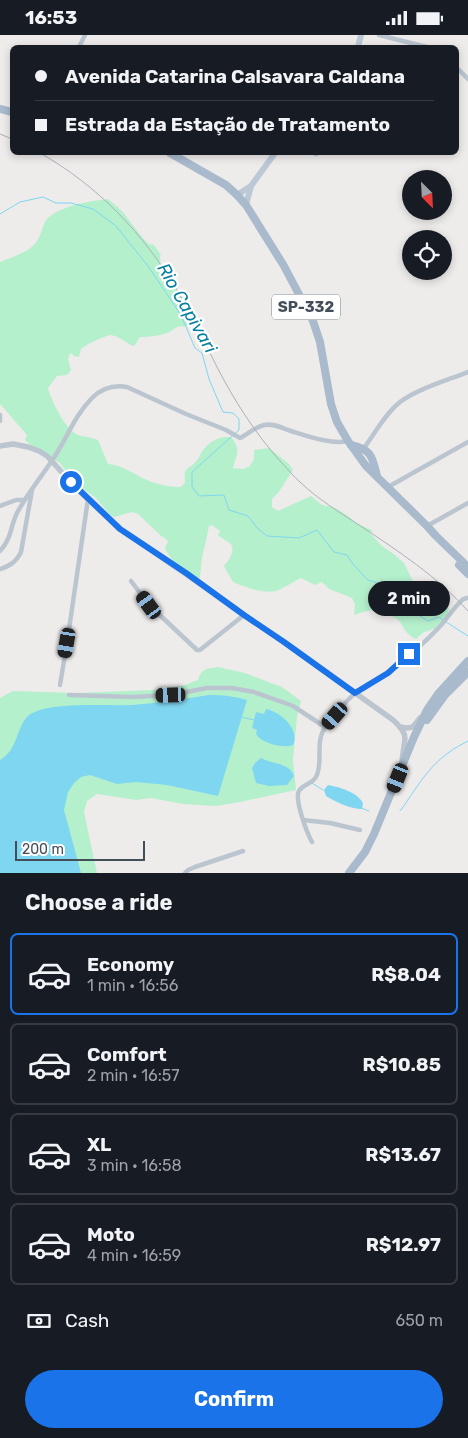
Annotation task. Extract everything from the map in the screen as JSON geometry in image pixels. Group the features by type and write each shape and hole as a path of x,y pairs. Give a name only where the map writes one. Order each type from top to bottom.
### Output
{"main road":[{"name":"SP-332","path":"174,155 226,185 246,205 284,266 313,321 320,342 334,413 350,443 358,456 370,464 378,477 468,567"},
{"path":"238,195 250,186 273,155"},
{"path":"246,205 250,186"},
{"path":"350,443 364,448 358,456"},
{"name":"SP-332","path":"364,448 370,453 370,464"},
{"name":"SP-332","path":"436,536 443,549 468,574"},
{"path":"349,873 370,842 427,710 438,694 468,661"},
{"path":"355,873 378,837 426,722 445,695 468,673"},
{"path":"343,873 362,848 370,842"}],"street":[{"path":"379,35 419,45"},
{"path":"459,70 468,79"},
{"path":"364,448 388,415 401,402 419,392 468,372"},
{"path":"0,551 6,544 16,516 32,487 52,462 80,413 93,397 105,389 117,386 127,387 242,438 254,429 265,425 274,425 331,441 350,443"},
{"path":"0,415 0,421"},
{"path":"388,487 468,442"},
{"path":"0,446 13,444 39,451 120,529 284,642 400,727 404,732 406,741 402,767"},
{"path":"0,569 14,563 21,552 32,487"},
{"path":"60,685 88,499"},
{"path":"0,506 24,500"},
{"path":"427,525 468,503"},
{"path":"131,581 149,605 200,650 244,615"},
{"path":"312,842 307,834 297,793 317,776 320,753 318,745 325,727 355,693 388,673 442,624 462,600 468,599"},
{"path":"400,727 414,727 437,690 468,661"},
{"path":"69,695 134,697 171,695 207,688 232,688 254,692 285,703 325,727"},
{"path":"304,820 330,823 360,830"},
{"path":"185,873 188,870 243,851"}],"green space":[{"path":"108,199 122,211 142,237 149,244 154,245 161,255 160,274 172,281 185,301 192,315 192,320 190,325 177,327 164,334 140,337 133,346 111,335 100,338 83,347 79,357 71,353 68,359 71,370 67,375 57,376 48,388 56,407 68,427 78,435 98,440 108,464 125,469 146,480 170,486 180,487 185,483 187,469 198,459 207,446 218,439 231,437 236,445 237,452 233,469 249,467 254,459 254,450 269,448 289,464 293,470 272,499 272,507 278,511 311,496 322,505 333,507 356,523 374,531 369,532 382,546 404,563 422,602 427,603 425,594 429,590 439,602 449,608 443,622 434,629 424,632 416,639 408,634 398,620 388,615 374,610 354,615 355,604 352,598 329,589 322,582 315,585 301,578 279,590 266,592 233,582 224,566 232,554 231,544 218,535 220,531 212,525 209,526 199,579 189,578 166,551 167,540 138,514 132,512 114,517 110,515 96,498 75,483 60,463 36,450 25,440 27,435 0,404 0,262 20,254 34,245 39,238 43,225 55,213 77,204"},
{"path":"218,667 245,673 282,687 301,701 297,717 293,760 296,790 216,806 183,804 151,798 136,800 97,794 87,801 84,812 97,873 0,873 0,698 13,691 76,693 154,690 182,686 198,680 201,673 205,670"}],"water":[{"path":"209,695 247,700 218,796 167,785 136,782 117,784 90,775 81,777 68,792 64,810 81,873 0,873 0,760 11,750 22,725 29,715 38,711 63,706 132,705"},
{"path":"266,709 278,714 288,722 294,733 293,745 273,744 262,740 256,734 257,730 252,728 256,712 264,714"},
{"path":"261,758 285,766 292,771 294,776 287,785 269,786 256,783 252,768"},
{"path":"328,785 357,796 363,803 362,809 339,803 326,796 324,790"}],"waterway":[{"name":"Rio Capivari","path":"0,214 20,202 43,197 56,203 71,203 93,209 116,226 148,266 181,315 195,348 202,353 209,379 223,412 233,413 239,419 239,430 192,472 192,487 199,496 224,495 229,510 248,516 258,529 267,536 299,538 317,530 334,552 347,555 368,580 397,589 415,613 428,621 439,617 443,620"},
{"name":"Rio Capivari","path":"446,622 468,636"},
{"path":"241,717 254,720"},
{"path":"400,810 434,765 450,751 468,741"},
{"path":"312,783 323,790"},
{"path":"361,808 369,811"}],"railway":[{"path":"0,134 10,138"},
{"path":"43,155 81,180 100,196 150,249 182,299 238,404 262,439 293,475 322,500 416,565 443,586 468,611"}],"route":[{"path":"71,482 120,529 267,629 355,693 388,673 409,654"}]}
